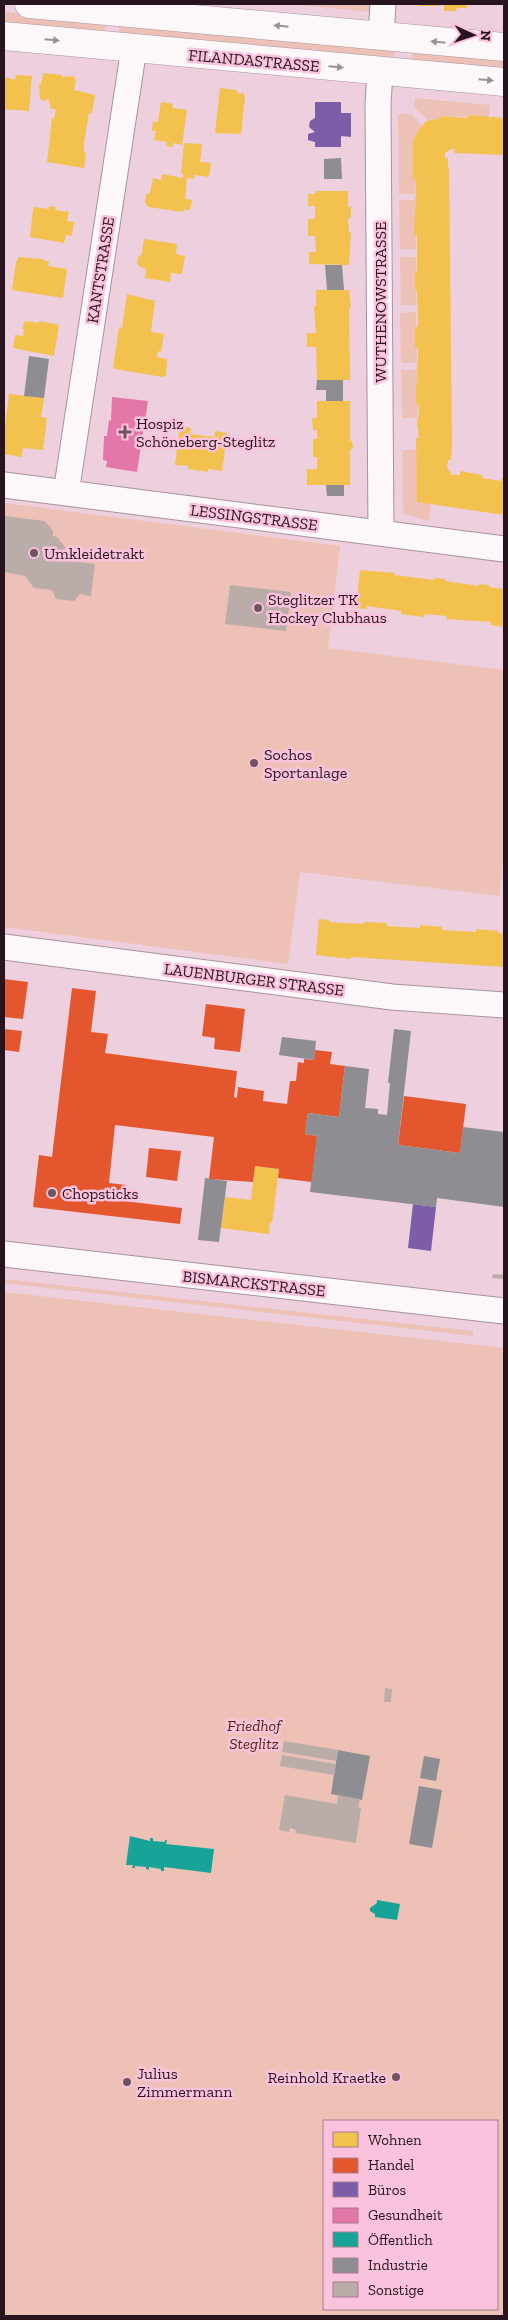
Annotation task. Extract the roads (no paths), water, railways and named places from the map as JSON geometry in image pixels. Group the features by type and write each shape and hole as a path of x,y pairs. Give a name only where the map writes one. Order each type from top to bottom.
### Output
{"main road":[{"path":"29,4 137,8 381,36 504,47"},
{"name":"FILANDASTRASSE","path":"4,36 504,82"}],"street":[{"path":"381,36 383,4"},
{"name":"KANTSTRASSE","path":"66,493 134,48"},
{"name":"WUTHENOWSTRASSE","path":"380,71 378,105 381,534"},
{"name":"LESSINGSTRASSE","path":"4,485 504,549"},
{"name":"LAUENBURGER STRASSE","path":"4,947 392,997 504,1005"},
{"name":"BISMARCKSTRASSE","path":"4,1254 504,1311"}],"place":[{"name":"Hospiz Schöneberg-Steglitz","path":"125,432"},
{"name":"Umkleidetrakt","path":"34,553"},
{"name":"Steglitzer TK Hockey Clubhaus","path":"258,608"},
{"name":"Sochos Sportanlage","path":"254,763"},
{"name":"Chopsticks","path":"52,1193"},
{"name":"Reinhold Kraetke","path":"396,2077"},
{"name":"Julius Zimmermann","path":"127,2082"}],"park label":[{"name":"Friedhof Steglitz","path":"254,1734"}]}
